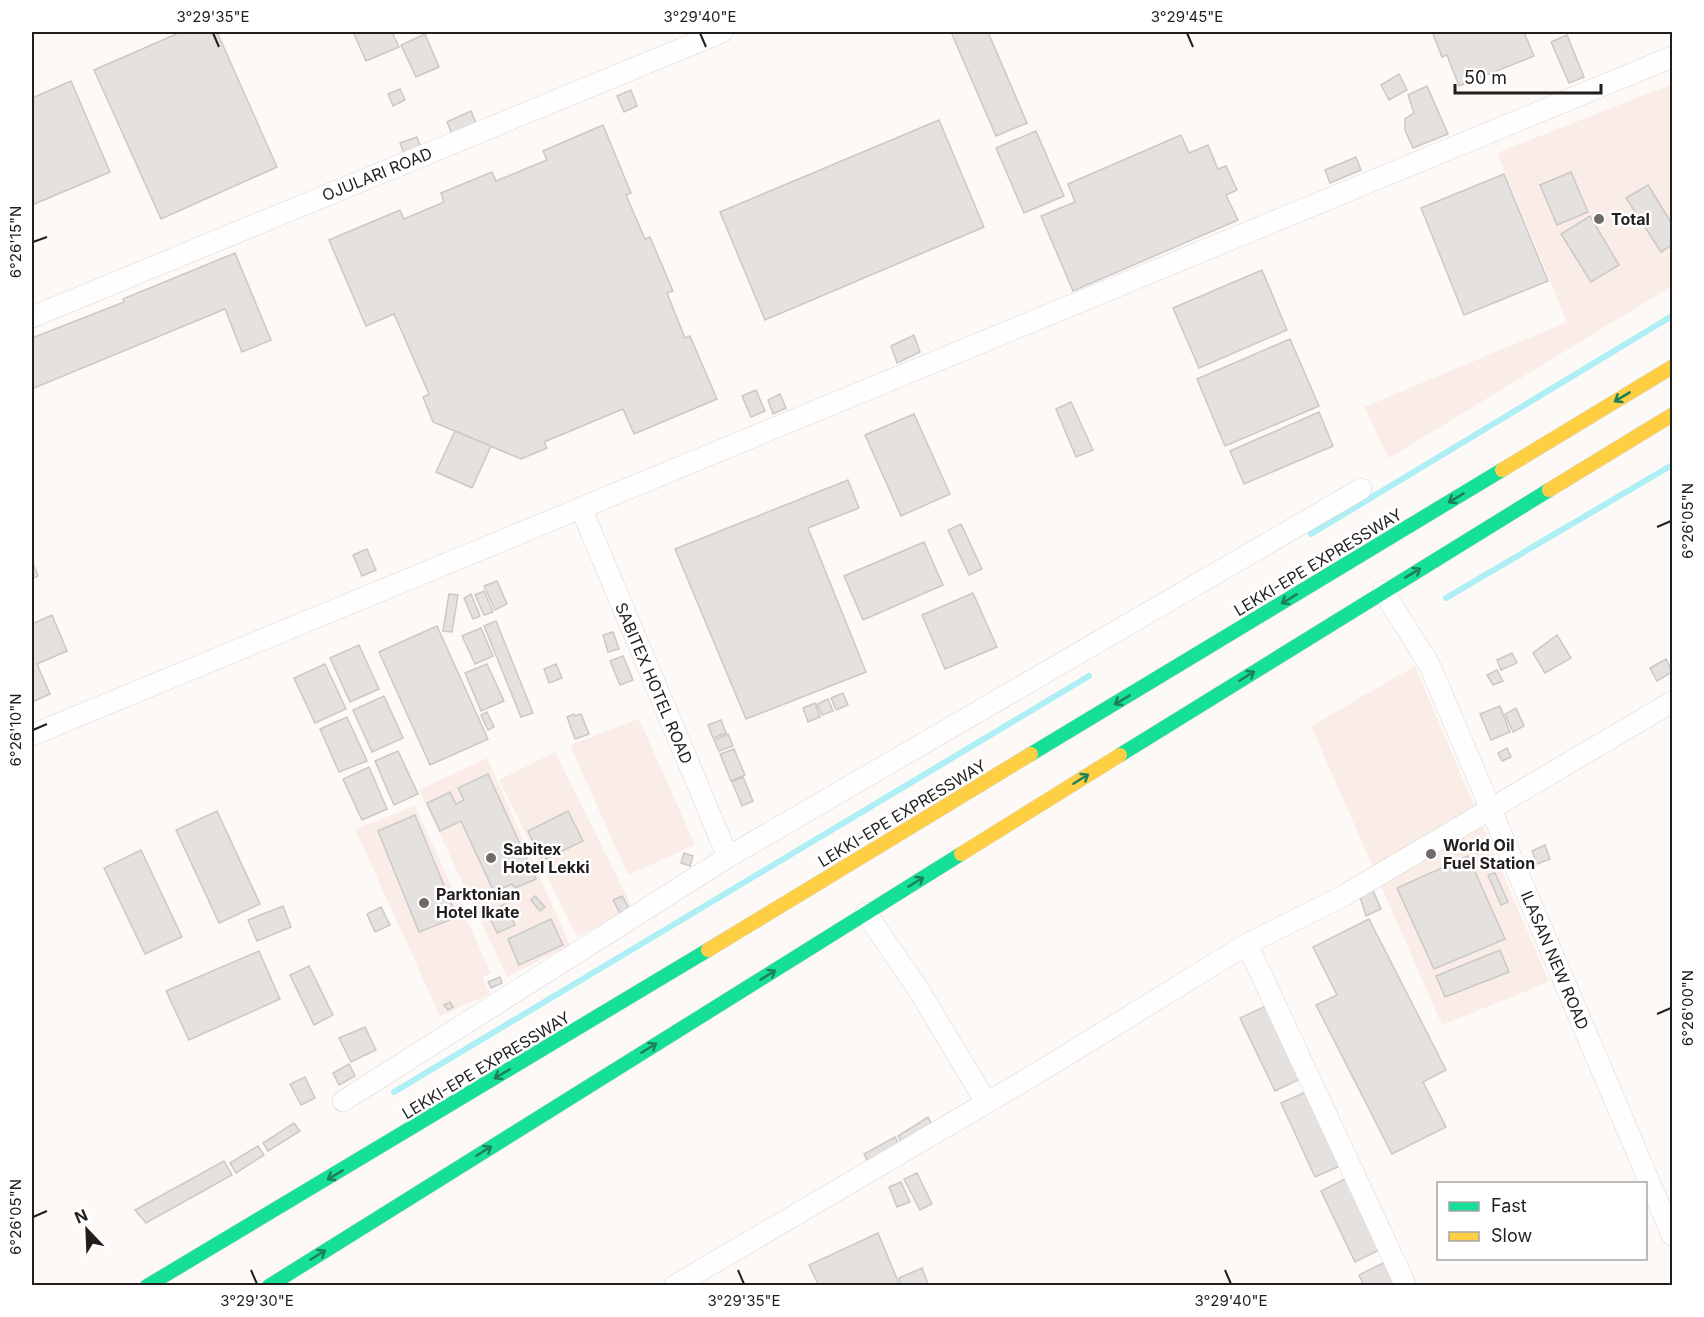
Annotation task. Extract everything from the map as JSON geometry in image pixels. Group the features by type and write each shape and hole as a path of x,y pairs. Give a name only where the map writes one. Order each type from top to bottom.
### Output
{"highway":[{"name":"LEKKI-EPE EXPRESSWAY","path":"147,1286 206,1253 1672,367"},
{"path":"269,1286 1383,591 1672,415"},
{"path":"526,1074 552,1044"}],"street":[{"name":"OJULARI ROAD","path":"32,317 722,32"},
{"path":"32,735 1672,57"},
{"path":"343,1101 728,857 1361,489"},
{"name":"SABITEX HOTEL ROAD","path":"581,508 728,857"},
{"name":"ILASAN NEW ROAD","path":"1383,591 1429,664 1672,1235"},
{"path":"674,1286 986,1102 1246,944 1343,896 1672,702"},
{"path":"866,913 918,989 986,1102"},
{"path":"1246,944 1406,1286"}],"shaded area":[{"name":"Total","path":"1672,84 1672,286 1389,458 1364,407 1567,322 1497,153"},
{"name":"World Oil Fuel Station","path":"1415,666 1549,982 1442,1025 1311,726"},
{"path":"639,719 695,845 628,875 570,745"},
{"path":"555,752 633,909 577,937 499,780"},
{"name":"Sabitex Hotel Lekki","path":"487,758 570,945 507,977 419,790"},
{"name":"Parktonian Hotel Ikate","path":"415,806 491,973 483,977 490,994 440,1016 355,829"}],"building":[{"path":"181,32 217,32 277,167 161,219 94,70"},
{"path":"353,32 392,32 399,47 366,61"},
{"path":"951,32 988,32 1027,123 996,136"},
{"path":"1439,32 1524,32 1534,56 1459,86 1447,55 1442,57 1433,34"},
{"path":"425,34 439,67 416,77 401,45"},
{"path":"1567,35 1584,77 1569,83 1551,42"},
{"path":"1399,74 1407,90 1389,100 1381,85"},
{"path":"71,81 110,172 32,205 32,98"},
{"path":"1427,86 1448,134 1413,148 1405,130 1405,119 1414,113 1408,95"},
{"path":"400,89 405,100 393,106 388,94"},
{"path":"631,90 637,106 624,112 617,96"},
{"path":"471,111 476,123 452,134 447,122"},
{"path":"939,120 984,227 765,320 720,212"},
{"path":"603,125 631,193 626,195 645,239 650,237 673,291 667,293 685,338 690,336 717,399 634,434 623,409 544,442 547,448 521,459 433,422 423,397 429,394 394,314 366,326 329,240 400,210 404,219 444,202 441,193 492,172 496,181 547,160 543,151"},
{"path":"1036,131 1064,196 1024,213 996,148"},
{"path":"1181,135 1189,153 1208,145 1218,169 1226,166 1237,190 1226,195 1238,220 1073,291 1041,216 1075,202 1068,184"},
{"path":"417,137 422,150 405,157 400,143"},
{"path":"1356,157 1361,170 1330,183 1325,170"},
{"path":"1571,172 1588,212 1557,225 1540,185"},
{"path":"1504,174 1548,281 1464,315 1421,208"},
{"path":"1648,185 1672,224 1672,245 1661,252 1626,198"},
{"path":"1590,216 1619,265 1591,282 1561,234"},
{"path":"235,253 271,340 242,352 225,309 32,389 32,338 124,302 123,299"},
{"path":"1262,270 1287,330 1199,368 1173,308"},
{"path":"914,335 920,352 897,363 891,346"},
{"path":"1290,339 1319,406 1225,446 1197,379"},
{"path":"756,390 765,411 751,417 742,396"},
{"path":"780,394 786,408 773,414 768,400"},
{"path":"1071,402 1093,450 1076,457 1056,409"},
{"path":"1319,412 1333,446 1244,484 1230,451"},
{"path":"914,414 950,494 901,516 865,435"},
{"path":"455,431 491,446 472,488 436,472"},
{"path":"848,480 859,508 808,528 866,672 746,719 675,549"},
{"path":"961,524 982,569 969,575 948,530"},
{"path":"924,542 943,585 863,620 844,576"},
{"path":"367,549 376,570 362,576 353,555"},
{"path":"32,561 38,576 32,579"},
{"path":"497,581 507,604 495,610 484,586"},
{"path":"484,591 493,612 484,615 475,595"},
{"path":"973,593 997,647 945,669 922,615"},
{"path":"449,594 458,595 452,632 443,631"},
{"path":"471,594 480,616 473,619 464,598"},
{"path":"52,615 67,651 37,664 50,694 32,702 32,624"},
{"path":"496,621 533,713 521,717 484,626"},
{"path":"437,626 488,739 430,765 379,652"},
{"path":"481,628 493,656 475,664 462,636"},
{"path":"613,632 619,649 608,652 603,635"},
{"path":"1557,635 1571,658 1545,673 1533,653"},
{"path":"359,645 379,689 350,702 330,658"},
{"path":"1512,653 1517,663 1501,670 1497,660"},
{"path":"623,656 633,680 620,685 610,661"},
{"path":"1666,659 1672,672 1657,681 1650,668"},
{"path":"325,664 346,709 315,723 294,678"},
{"path":"487,664 504,701 481,711 465,673"},
{"path":"556,664 562,678 549,683 544,669"},
{"path":"1497,670 1503,681 1493,685 1487,675"},
{"path":"843,693 848,705 836,710 831,698"},
{"path":"384,696 403,738 372,752 353,710"},
{"path":"828,699 833,711 822,715 817,704"},
{"path":"815,703 820,717 808,722 803,708"},
{"path":"1500,706 1510,732 1491,740 1480,714"},
{"path":"1516,708 1524,726 1513,732 1505,714"},
{"path":"487,712 494,727 488,730 481,715"},
{"path":"574,714 575,716 581,714 589,734 575,739 567,717"},
{"path":"347,717 367,761 339,772 320,729"},
{"path":"721,720 726,733 713,738 708,725"},
{"path":"728,734 733,746 719,751 714,740"},
{"path":"1507,748 1511,757 1502,761 1498,753"},
{"path":"734,749 745,775 731,781 720,754"},
{"path":"398,751 418,794 394,805 375,761"},
{"path":"369,767 387,809 362,820 343,779"},
{"path":"488,774 536,879 515,888 512,884 494,892 461,821 440,831 427,803 450,792 456,804 464,800 458,788"},
{"path":"743,777 753,801 742,806 732,782"},
{"path":"217,811 260,904 219,923 176,830"},
{"path":"568,811 583,841 542,861 528,831"},
{"path":"415,815 457,917 419,932 378,831"},
{"path":"1545,845 1550,859 1537,864 1532,851"},
{"path":"141,850 182,937 145,954 104,868"},
{"path":"684,853 693,856 690,866 681,863"},
{"path":"1468,856 1505,939 1434,969 1397,888"},
{"path":"1495,873 1508,902 1501,905 1488,875"},
{"path":"1372,888 1381,909 1366,916 1359,894"},
{"path":"535,896 545,907 540,911 531,900"},
{"path":"622,896 629,908 620,913 613,900"},
{"path":"505,904 515,925 497,933 487,912"},
{"path":"283,906 291,927 257,941 248,920"},
{"path":"381,907 390,925 375,932 367,914"},
{"path":"551,919 563,945 519,965 508,939"},
{"path":"1369,919 1446,1070 1423,1082 1446,1127 1392,1154 1316,1005 1337,995 1313,947"},
{"path":"1500,950 1509,972 1445,997 1436,976"},
{"path":"259,951 280,999 189,1040 166,991"},
{"path":"309,966 333,1015 314,1025 290,975"},
{"path":"500,977 502,983 491,988 488,982"},
{"path":"450,1002 453,1007 448,1010 444,1005"},
{"path":"1268,1005 1302,1078 1275,1091 1240,1018"},
{"path":"365,1027 376,1050 351,1062 339,1038"},
{"path":"349,1064 355,1076 339,1085 333,1073"},
{"path":"305,1077 315,1098 301,1105 290,1084"},
{"path":"1308,1091 1342,1165 1315,1177 1281,1103"},
{"path":"928,1117 932,1125 902,1143 898,1136"},
{"path":"294,1123 300,1131 268,1151 263,1143"},
{"path":"895,1137 900,1147 869,1164 864,1154"},
{"path":"258,1146 264,1155 236,1173 230,1163"},
{"path":"224,1161 232,1175 146,1223 135,1210"},
{"path":"917,1173 932,1204 920,1210 904,1179"},
{"path":"1349,1177 1383,1248 1355,1262 1321,1191"},
{"path":"901,1182 910,1202 897,1207 889,1187"},
{"path":"878,1233 900,1286 819,1286 809,1265"},
{"path":"1389,1260 1401,1286 1364,1286 1359,1275"},
{"path":"922,1268 929,1286 902,1286 899,1278"}],"waterway":[{"path":"1311,534 1672,316"},
{"path":"1446,598 1672,465"},
{"path":"394,1092 1089,676"}],"traffic: fast":[{"path":"1031,754 1502,470"},
{"path":"1120,755 1549,490"},
{"path":"269,1286 961,854"},
{"path":"147,1286 708,950"}],"traffic: slow":[{"path":"1502,470 1672,367"},
{"path":"1549,490 1672,415"},
{"path":"708,950 1031,754"},
{"path":"961,854 1120,755"}],"place":[{"name":"Total","path":"1599,219"},
{"name":"World Oil Fuel Station","path":"1431,854"},
{"name":"Sabitex Hotel Lekki","path":"491,858"},
{"name":"Parktonian Hotel Ikate","path":"424,903"}]}
